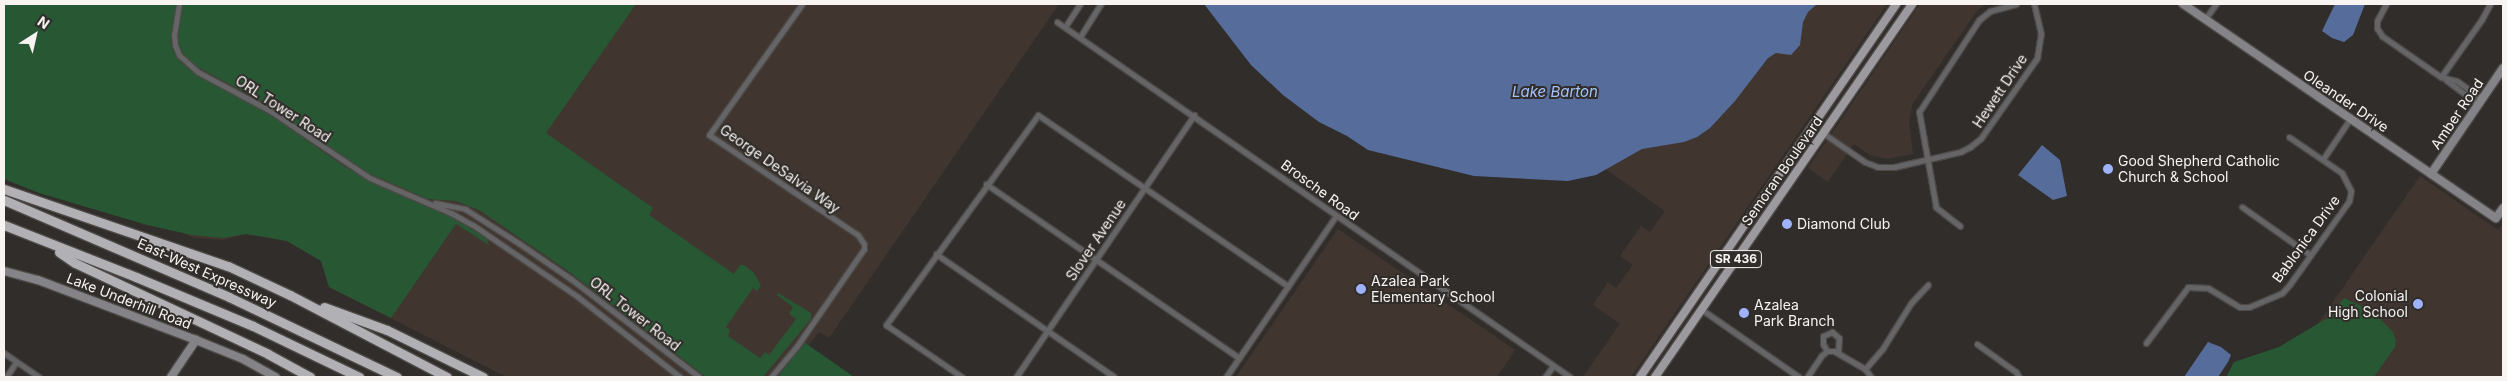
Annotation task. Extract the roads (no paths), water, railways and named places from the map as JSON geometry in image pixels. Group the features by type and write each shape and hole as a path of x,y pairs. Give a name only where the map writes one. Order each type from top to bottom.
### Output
{"highway":[{"path":"4,189 228,266 290,295 448,377"},
{"name":"East-West Expressway","path":"4,200 229,296 397,377"},
{"path":"4,225 252,326 359,377"},
{"path":"49,244 75,263 268,354 310,377"},
{"path":"290,295 387,330 483,377"},
{"path":"319,358 345,377"}],"main road":[{"name":"Semoran Boulevard","path":"1640,377 1896,4"},
{"name":"Semoran Boulevard","path":"1655,377 1912,4"},
{"path":"1823,111 1819,122 1823,133"},
{"path":"1812,126 1816,131 1816,137 1812,148"},
{"path":"1701,309 1700,296 1707,279"},
{"path":"1684,335 1690,320 1689,306"}],"street":[{"name":"ORL Tower Road","path":"179,4 174,34 175,45 179,55 198,72 269,110 355,169 458,217 499,242 602,316 680,377"},
{"name":"George DeSalvia Way","path":"771,377 797,346 864,249 862,239 858,235 709,135 802,4"},
{"path":"1065,27 1080,4"},
{"path":"1080,37 1101,4"},
{"path":"1960,226 1936,207 1926,160 1919,112 1924,101 1979,20 1990,11 2016,4"},
{"name":"Hewett Drive","path":"1823,133 1865,162 1878,167 1894,167 1960,152 1970,147 1981,138 2036,58 2041,34 2034,4"},
{"name":"Oleander Drive","path":"2183,4 2496,218 2503,208"},
{"path":"2205,19 2216,4"},
{"path":"2386,4 2377,21 2377,28 2382,36 2441,77 2480,101"},
{"path":"2441,77 2482,19 2490,4"},
{"name":"Brosche Road","path":"1058,22 1570,377"},
{"name":"Amber Road","path":"2431,174 2503,68"},
{"path":"962,377 886,324 1038,115 1288,286"},
{"name":"Slover Avenue","path":"1016,377 1194,115"},
{"path":"2289,137 2323,159 2350,119"},
{"name":"Bablonica Drive","path":"2146,343 2188,286 2208,288 2240,307 2250,307 2282,293 2348,201 2351,191 2342,173 2323,159"},
{"path":"986,184 1239,358"},
{"name":"ORL Tower Road","path":"425,201 465,209 504,234 609,307 699,377"},
{"path":"2242,207 2310,255"},
{"path":"1226,377 1336,216"},
{"path":"499,242 504,234"},
{"path":"936,254 1114,377"},
{"name":"Lake Underhill Road","path":"4,271 38,280 196,340 243,359 275,377"},
{"path":"1864,370 1883,348 1911,303 1928,284"},
{"path":"602,316 609,307"},
{"path":"1701,309 1798,377"},
{"path":"1827,351 1823,344 1823,336 1832,332 1839,338 1838,352"},
{"path":"171,377 196,340"},
{"path":"1977,344 2016,372 2019,377"},
{"path":"1827,351 1838,352 1871,377"},
{"path":"1807,377 1827,351"},
{"path":"4,353 39,377"},
{"name":"Lake Underhill Road","path":"243,359 269,377"},
{"path":"6,377 16,362"},
{"path":"1545,377 1552,366"}],"water":[{"name":"Lake Barton","path":"1204,4 1826,4 1816,5 1808,12 1803,22 1800,45 1791,55 1776,53 1768,58 1735,101 1710,128 1697,137 1684,142 1642,149 1596,175 1568,181 1474,176 1368,150 1347,136 1319,122 1283,95 1251,65"},
{"path":"2335,4 2365,4 2353,35 2344,42 2332,38 2322,31"},
{"path":"2042,145 2060,160 2067,196 2053,200 2018,175"},
{"path":"2208,342 2221,347 2231,355 2218,377 2184,377"}],"place":[{"name":"Good Shepherd Catholic Church & School","path":"2108,169"},
{"name":"Diamond Club","path":"1787,224"},
{"name":"Azalea Park Elementary School","path":"1361,289"},
{"name":"Colonial High School","path":"2418,304"},
{"name":"Azalea Park Branch","path":"1744,313"}]}
